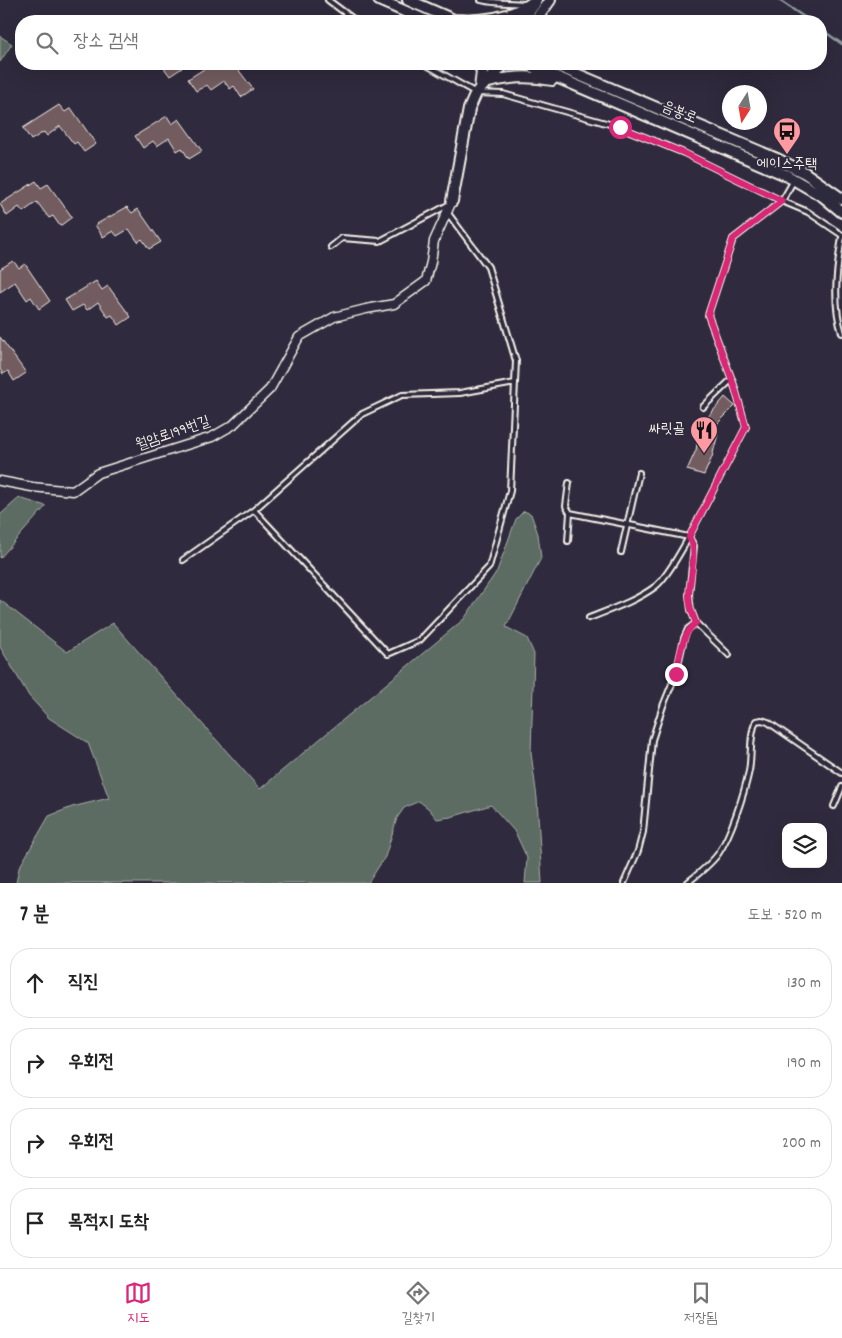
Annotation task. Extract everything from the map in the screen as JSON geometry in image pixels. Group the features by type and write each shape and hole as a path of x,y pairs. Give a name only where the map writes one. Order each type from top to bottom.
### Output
{"main road":[{"path":"379,0 413,15"},
{"path":"408,0 442,15"},
{"path":"539,15 550,0"},
{"path":"543,15 550,0"},
{"path":"503,15 534,2"},
{"path":"526,15 534,2"},
{"path":"481,70 482,86"},
{"path":"451,202 469,109 492,70"},
{"path":"482,86 498,70"},
{"name":"음봉로","path":"541,70 794,180 824,197 842,212"},
{"name":"음봉로","path":"567,70 777,159 805,173 842,200"},
{"path":"482,86 516,76 534,76 572,83"}],"street":[{"name":"월암로199번길","path":"0,481 32,487 73,491 98,473 212,437 233,425 270,389 299,337 334,317 394,304 426,281 434,241 451,202"}],"lane":[{"path":"328,0 348,15"},
{"path":"481,0 534,2"},
{"path":"441,70 503,94 620,127 684,153 808,212 842,236 838,259 836,306 842,333"},
{"path":"589,618 623,606 657,585 677,558 689,537 746,427 732,379 708,315 733,239 782,201 794,180"},
{"path":"330,247 342,238 380,241 451,202"},
{"path":"254,510 388,654 420,640 489,568 510,491 516,361 488,267 447,212"},
{"path":"704,407 732,379"},
{"path":"183,560 254,510 362,414 402,396 460,393 515,383"},
{"path":"621,552 639,473"},
{"path":"568,541 570,513 566,506 569,483"},
{"path":"570,513 689,537 694,546 689,595 690,610 696,623 729,655"},
{"path":"624,883 638,851 643,832 652,740 676,674 684,638 688,629 696,623"},
{"path":"687,883 717,855 725,842 749,771 752,734 756,721 768,722 842,773"},
{"path":"834,806 842,787"}],"green space":[{"path":"0,36 12,44 0,62"},
{"path":"19,498 46,506 0,558 0,515"},
{"path":"524,511 531,514 538,534 541,558 506,627 527,638 534,654 531,753 537,798 542,883 525,883 527,858 515,832 491,805 451,817 437,819 419,801 404,808 397,818 385,857 368,883 16,883 19,868 49,816 72,807 109,798 88,743 49,718 29,696 0,647 0,600 67,652 113,623 260,789 464,619 497,571 516,519"}],"building":[{"path":"166,70 179,70 170,76"},
{"path":"202,70 239,70 253,89 241,97 234,86 230,89 224,81 211,90 207,85 196,91 188,79"},
{"path":"59,105 65,112 71,108 96,144 84,152 77,142 74,144 60,126 47,136 44,132 31,140 23,128"},
{"path":"167,116 172,124 179,119 202,151 189,159 182,148 177,151 169,138 157,146 153,141 143,148 135,136"},
{"path":"36,181 41,188 48,184 72,217 60,226 53,216 49,218 37,202 23,212 19,207 7,216 0,204"},
{"path":"127,207 132,213 138,209 161,242 149,249 142,239 138,242 129,229 117,236 113,231 103,237 95,225"},
{"path":"13,261 19,268 25,264 50,301 39,309 31,297 27,300 15,282 0,292 0,269"},
{"path":"96,281 102,290 108,286 131,317 119,325 112,315 108,317 98,302 87,310 83,305 72,311 65,300"},
{"path":"0,337 26,373 14,381 8,371 3,374 0,369"},
{"name":"싸릿골","path":"725,397 735,406 710,431 718,434 712,457 704,475 687,470 696,450 700,426"}],"waterway":[{"path":"779,0 801,15"},
{"path":"827,33 842,44"}],"place":[{"name":"에이스주택","path":"787,155"},
{"name":"싸릿골","path":"704,454"}],"route":[{"path":"620,127 684,153 782,201 733,239 708,315 735,388 746,427 689,537 694,546 689,595 690,610 696,623 688,629 684,638 676,674"}]}
